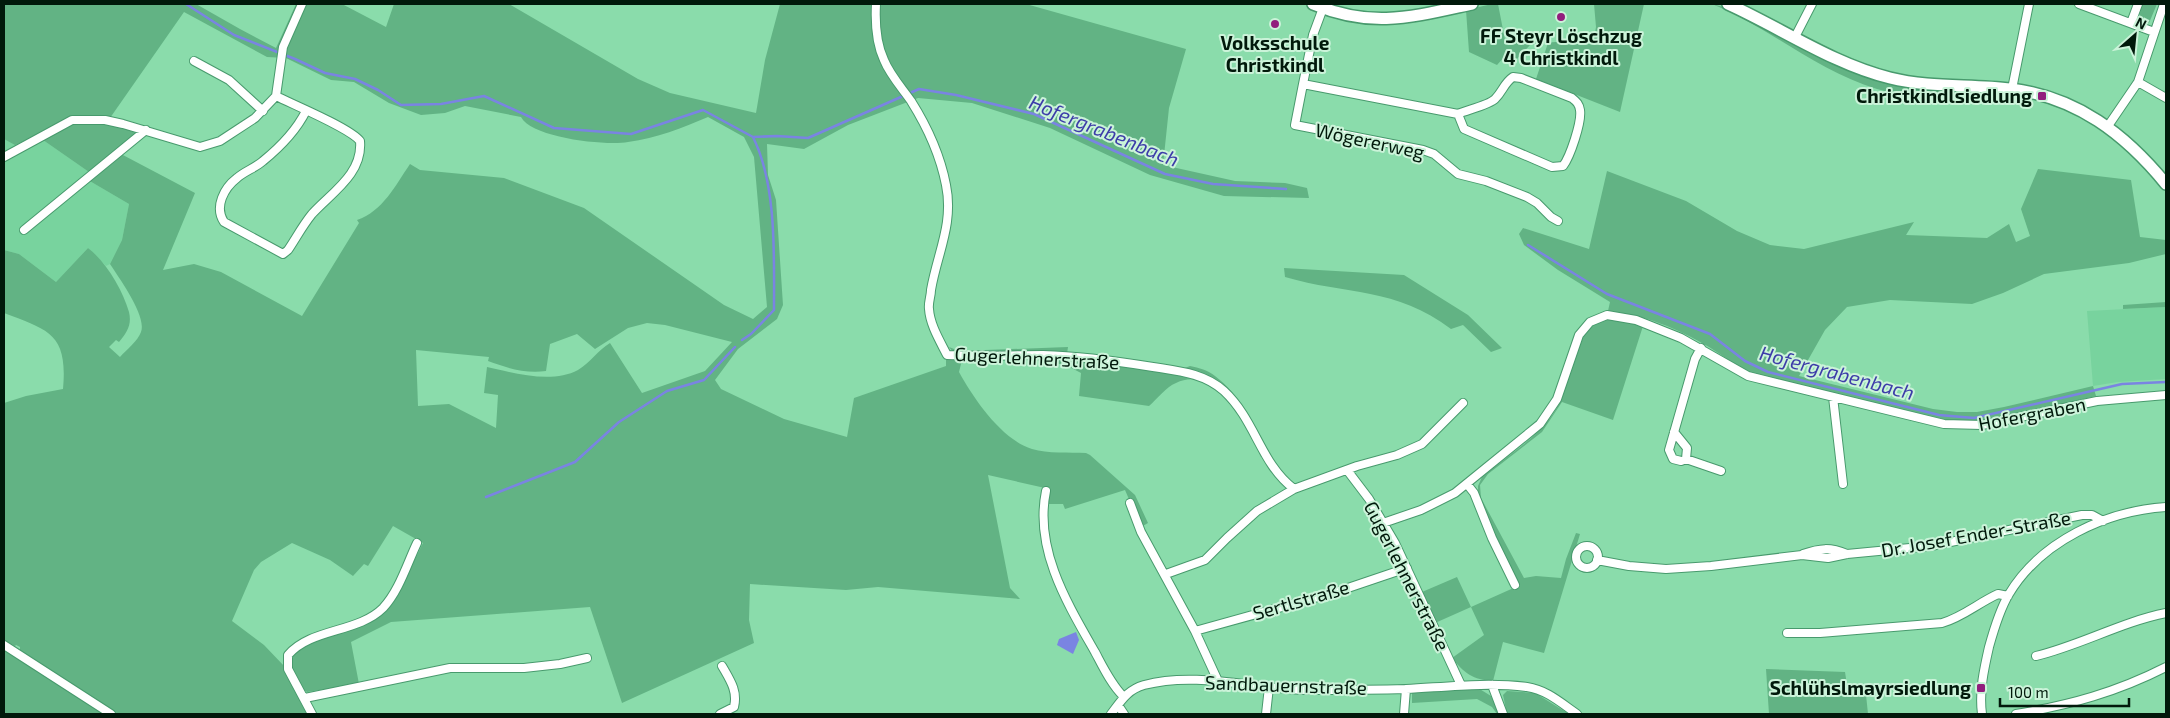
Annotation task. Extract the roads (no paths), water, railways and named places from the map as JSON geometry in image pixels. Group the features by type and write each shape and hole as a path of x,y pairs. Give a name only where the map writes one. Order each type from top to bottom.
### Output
{"street":[{"path":"4,157 72,120 104,120 146,130 189,145 206,147 227,138 263,111 276,96 283,47 302,4"},
{"name":"Gugerlehnerstraße","path":"876,4 877,34 880,48 891,73 910,100 933,139 942,162 947,188 946,237 934,274 929,309 936,332 947,355 1044,355 1083,358 1164,369 1203,377 1216,385 1235,403 1247,419 1276,474 1294,489"},
{"path":"1318,6 1339,13 1386,20 1413,17 1472,4"},
{"path":"1728,4 1856,67 1889,78 1938,86 2012,89 2068,105 2108,126 2151,165 2166,184"},
{"path":"1795,37 1812,4"},
{"path":"2012,89 2029,4"},
{"path":"2078,4 2154,32"},
{"path":"2131,23 2138,4"},
{"path":"2108,126 2138,82 2164,4"},
{"name":"Wögererweg","path":"1318,6 1295,125 1423,150 1434,154 1458,174 1486,181 1527,197 1558,221"},
{"path":"194,61 229,80 263,111"},
{"path":"1303,84 1458,114 1492,101 1507,81 1513,77 1521,78 1572,98 1578,103 1581,113 1569,159 1562,166 1552,167 1473,135 1464,129 1458,114"},
{"path":"2138,82 2166,98"},
{"path":"276,96 353,134 360,141 355,165 349,176 311,216 288,250 282,254 224,222 219,213 220,206 225,191 231,183 264,161 300,122 306,111"},
{"path":"24,230 146,130"},
{"name":"Hofergraben","path":"1383,523 1438,502 1467,484 1540,424 1550,411 1563,384 1579,335 1590,322 1607,315 1629,318 1658,328 1701,348 1748,376 1944,424 1982,426 2098,402 2166,395"},
{"path":"1701,348 1695,359 1670,444 1670,454 1677,461 1686,459 1721,471"},
{"path":"1833,397 1843,484"},
{"path":"1166,574 1205,560 1257,511 1294,489 1405,452 1422,444 1463,404"},
{"path":"1674,432 1687,448 1686,459"},
{"name":"Gugerlehnerstraße","path":"1347,470 1365,493 1407,568 1461,685"},
{"path":"1467,484 1474,493 1492,538 1515,585"},
{"path":"1046,491 1043,506 1044,528 1055,576 1063,595 1114,686 1124,696 1111,714"},
{"path":"1130,503 1141,532 1166,574 1218,681"},
{"path":"1982,714 1981,688 1992,637 2008,596 2025,571 2042,555 2066,539 2103,521 2166,506"},
{"name":"Dr. Josef Ender-Straße","path":"1597,560 1629,566 1666,569 1710,566 1802,555 1820,548 1830,548 1847,554 1931,546 2082,515 2092,515 2103,521"},
{"path":"312,714 288,669 288,655 298,646 361,621 382,609 393,593 417,543"},
{"name":"Sertlstraße","path":"1195,631 1336,592 1407,568"},
{"path":"1787,633 1820,633 1942,623 1952,620 1998,594 2008,596"},
{"path":"2036,656 2070,648 2104,633 2166,613"},
{"path":"4,645 111,714"},
{"path":"305,698 450,668 524,668 560,664 587,658"},
{"path":"720,714 734,707 736,698 734,688 722,666"},
{"path":"2016,714 2074,702 2118,690 2166,667"},
{"name":"Sandbauernstraße","path":"1124,696 1138,687 1160,682 1218,681 1305,690 1461,685 1492,686 1538,690 1577,714"},
{"path":"1492,686 1503,714"},
{"path":"1266,714 1269,687"},
{"path":"1404,714 1406,688"},
{"path":"1118,705 1124,714"}],"water":[{"path":"1076,632 1079,640 1073,654 1057,645 1059,639"}],"waterway":[{"name":"Hofergrabenbach","path":"186,4 234,35 325,73 355,79 378,90 401,105 441,104 484,96 554,128 631,134 703,110 753,137 808,138 919,89 956,95 1034,114 1165,174 1213,184 1286,189"},
{"path":"742,340 751,334 774,310 774,245 770,199 761,156 753,137"},
{"name":"Hofergrabenbach","path":"1528,245 1607,294 1710,334 1745,361 1768,372 1939,415 1974,418 2122,384 2166,382"},
{"path":"486,497 575,462 619,422 667,391 704,380 735,347"}],"place":[{"name":"FF Steyr Löschzug 4 Christkindl","path":"1561,17"},
{"name":"Volksschule Christkindl","path":"1275,24"},
{"name":"Christkindlsiedlung","path":"2042,96"},
{"name":"Schlühslmayrsiedlung","path":"1981,688"}]}
